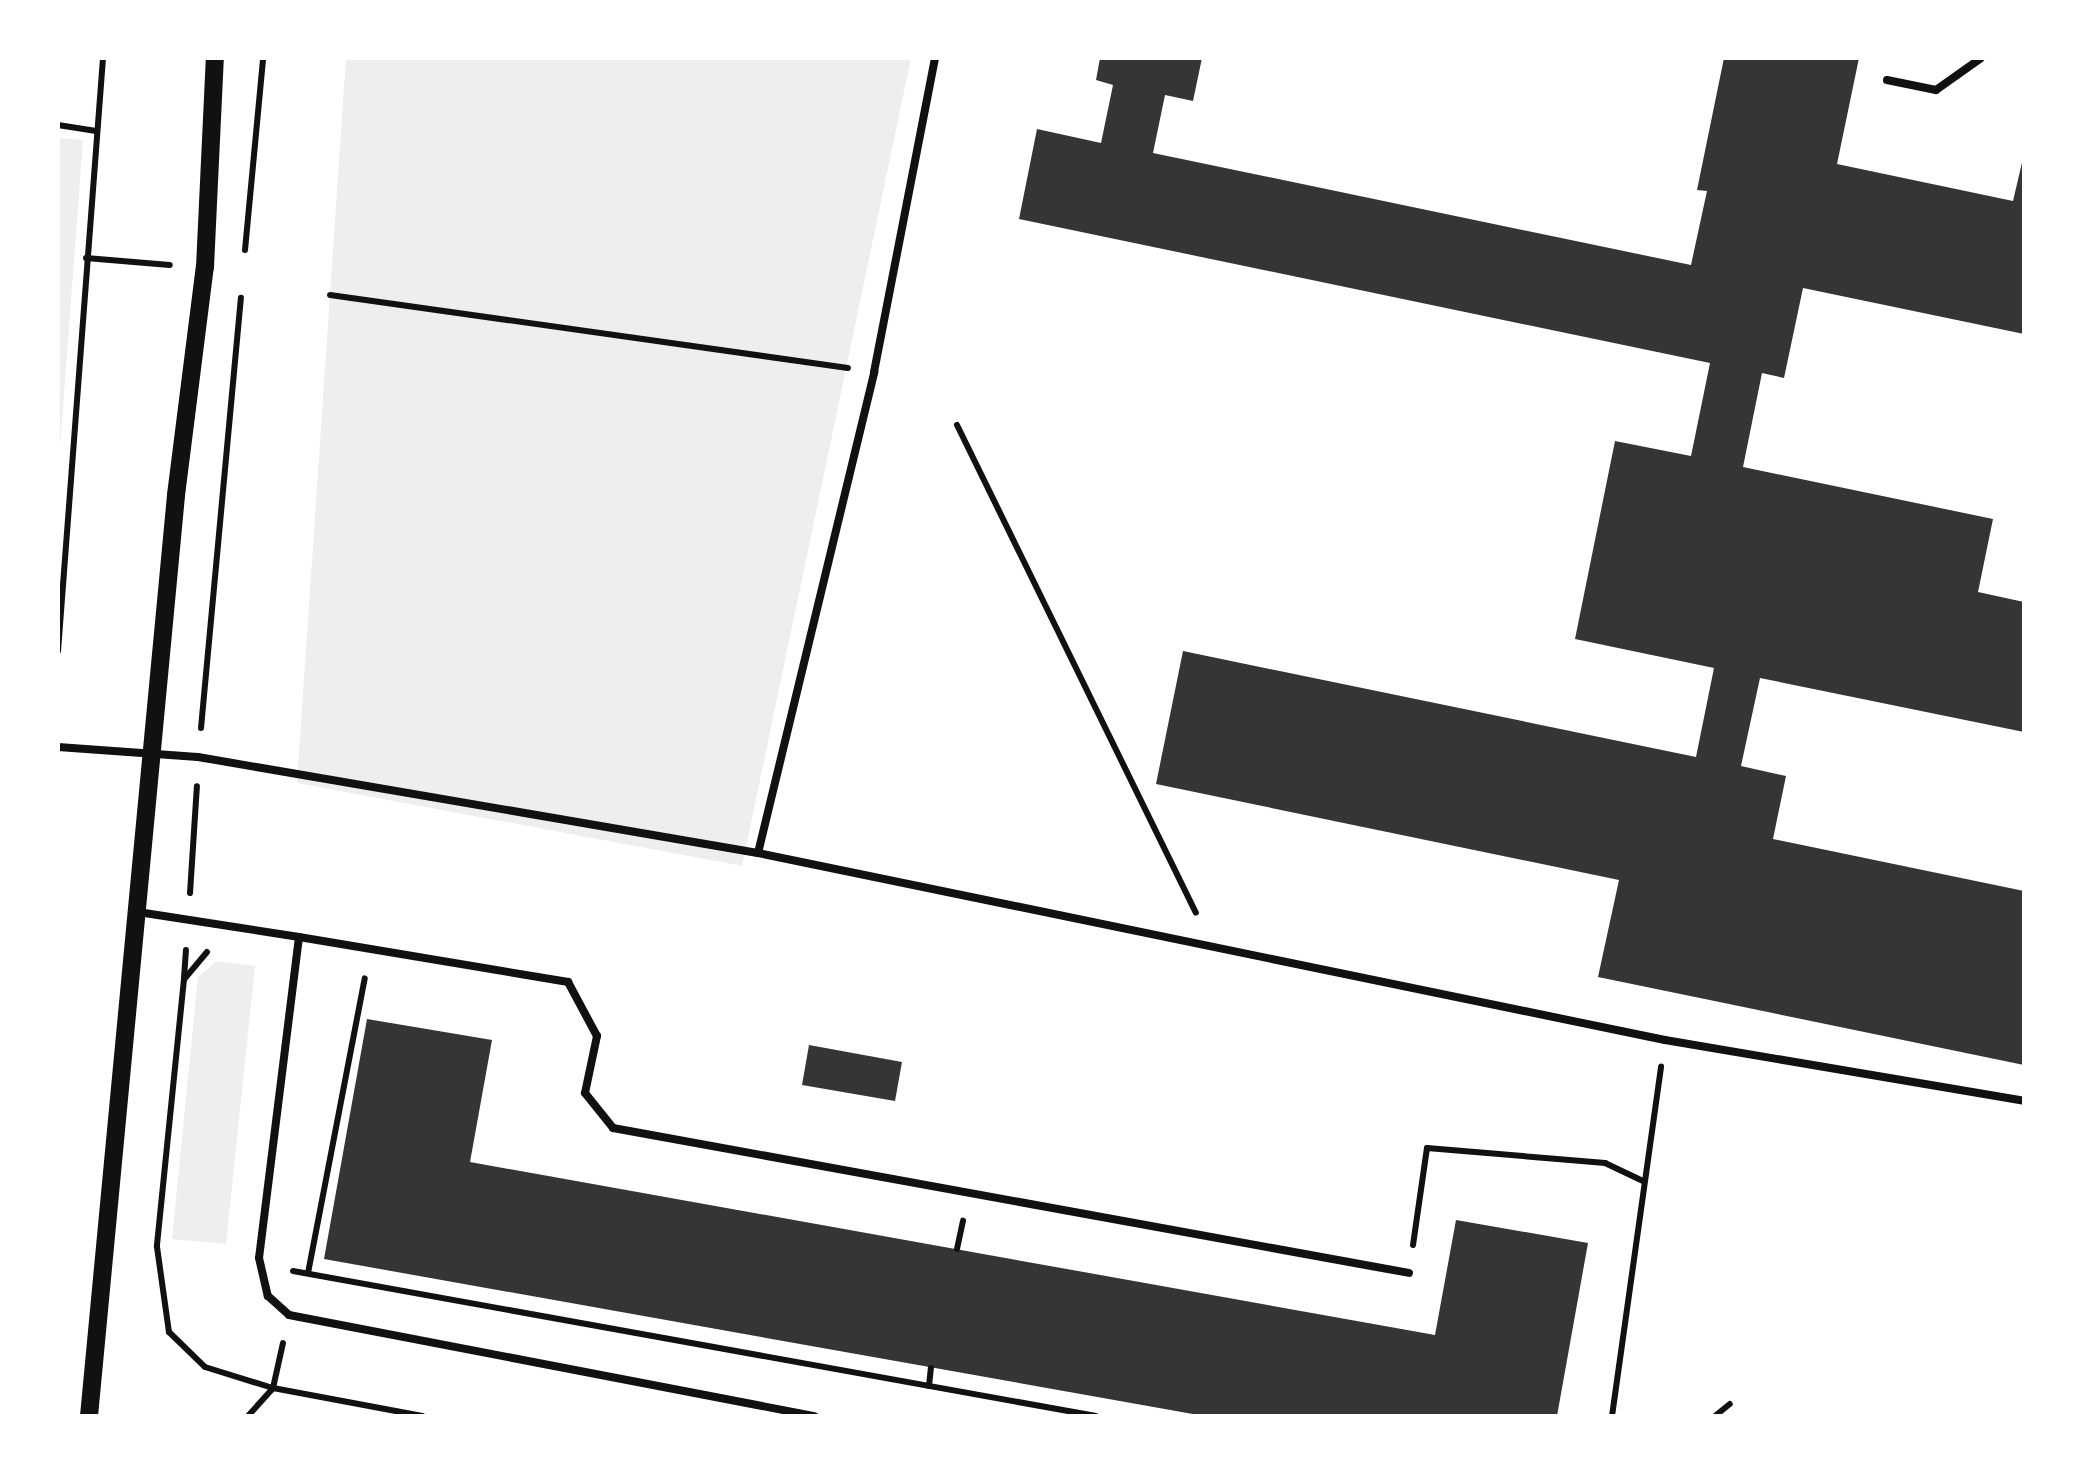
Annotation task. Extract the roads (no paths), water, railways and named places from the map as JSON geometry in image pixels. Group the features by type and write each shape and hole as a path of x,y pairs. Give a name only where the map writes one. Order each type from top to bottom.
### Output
{"street":[{"path":"89,1416 176,495 205,268 215,58"}],"lane":[{"path":"758,853 874,372 935,58"},
{"path":"1887,80 1936,90 1981,58"},
{"path":"58,747 198,756 758,853 1665,1040 2024,1100"},
{"path":"138,912 568,982 597,1036 585,1093 612,1128 1409,1273"},
{"path":"299,938 259,1258 268,1296 278,1306 289,1315 814,1416"}]}
